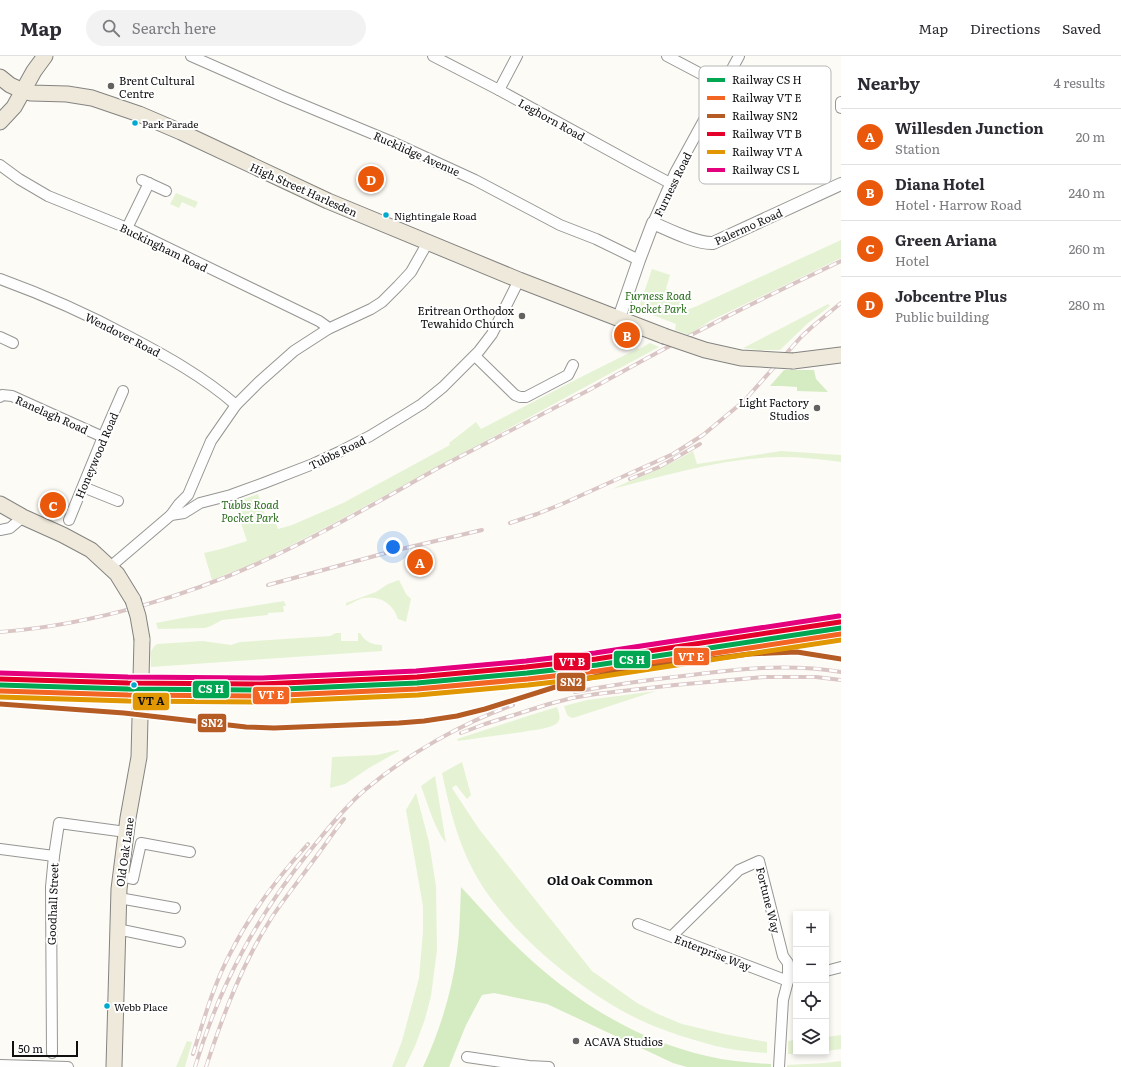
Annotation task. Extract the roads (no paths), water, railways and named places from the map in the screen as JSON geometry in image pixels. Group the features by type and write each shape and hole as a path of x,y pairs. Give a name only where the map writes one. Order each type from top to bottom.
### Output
{"main road":[{"path":"0,122 14,106 34,71 45,56"},
{"path":"0,77 10,85 23,91"},
{"name":"High Street Harlesden","path":"23,91 32,93 67,94 92,98 124,109 181,132 328,201 519,280 664,336 705,350 741,358 793,360 841,355"},
{"name":"Old Oak Lane","path":"0,504 23,517 63,535 91,550 122,580 133,600 138,616 142,639 139,756 126,832 119,889 114,1067"}],"street":[{"name":"Rucklidge Avenue","path":"190,56 284,97 390,140 475,180 560,224 639,260"},
{"name":"Leghorn Road","path":"433,56 499,90 670,183"},
{"path":"499,90 517,56"},
{"path":"667,56 699,73"},
{"name":"Furness Road","path":"733,66 739,56"},
{"path":"841,102 841,108"},
{"name":"Furness Road","path":"619,318 639,260 670,183 699,129"},
{"name":"Buckingham Road","path":"0,165 19,179 48,196 127,228 319,321 326,326 328,330"},
{"path":"127,228 145,181 166,191"},
{"name":"Palermo Road","path":"654,223 690,238 706,243 713,243 841,184"},
{"path":"171,515 178,504 188,495 211,441 236,405 294,351 328,330 382,302 411,272 428,242"},
{"name":"Wendover Road","path":"0,279 29,289 106,324 155,350 196,375 236,405"},
{"name":"Tubbs Road","path":"110,567 171,515 184,513 200,503 231,495 292,473 345,449 422,404 443,387 475,356 492,334 519,280"},
{"path":"0,337 13,343"},
{"path":"475,356 515,395 520,397 526,397 568,375 573,365"},
{"name":"Honeywood Road","path":"70,520 123,391"},
{"name":"Ranelagh Road","path":"0,397 2,395 12,396 103,437"},
{"path":"83,487 118,501"},
{"path":"0,530 10,528 23,517"},
{"name":"Goodhall Street","path":"52,1053 51,887 59,823 126,832"},
{"path":"121,876 133,878 141,843 190,852"},
{"path":"0,849 54,856"},
{"name":"Fortune Way","path":"672,936 739,870 759,861 783,956 788,964 792,980"},
{"path":"119,898 175,908"},
{"name":"Enterprise Way","path":"638,924 792,980"},
{"path":"117,929 180,942"},
{"path":"829,970 841,967"},
{"path":"779,1067 783,1000 792,980"},
{"path":"467,1057 529,1067 549,1067"},
{"path":"0,1064 68,1067"}],"railway":[{"path":"0,632 70,623 106,615 176,595 244,570 318,534 440,467 682,340 841,261"},
{"path":"510,523 562,504 673,454 703,435 744,401 801,337 841,303"},
{"path":"630,479 659,467 700,444"},
{"path":"268,585 393,551 482,530"},
{"path":"575,692 642,681 742,669 782,667 821,669 841,672"},
{"path":"461,733 549,704 596,694 764,677 816,677 841,680"},
{"path":"195,1067 216,1007 258,924 293,872 338,817 366,789 382,776 418,752 455,730 513,705"},
{"path":"206,1067 234,990 261,935 272,917 344,819"},
{"path":"193,1054 205,1014 215,988 248,921 267,894 308,844"}],"rail line":[{"name":"SN2","path":"0,704 124,713 246,727 274,728 399,723 457,716 485,709 571,682 612,673 651,667 749,654 771,653 797,652 841,659"}],"place":[{"name":"Brent Cultural Centre","path":"111,86"},
{"name":"Park Parade","path":"135,123"},
{"name":"Jobcentre Plus","path":"371,179"},
{"name":"Nightingale Road","path":"386,215"},
{"name":"Eritrean Orthodox Tewahido Church","path":"522,316"},
{"name":"Diana Hotel","path":"627,335"},
{"name":"Light Factory Studios","path":"817,408"},
{"name":"Green Ariana","path":"53,505"},
{"name":"Willesden Junction","path":"420,562"},
{"name":"Webb Place","path":"107,1006"},
{"name":"ACAVA Studios","path":"576,1041"}],"district":[{"name":"Old Oak Common","path":"600,880"}],"park label":[{"name":"Furness Road Pocket Park","path":"658,301"},
{"name":"Tubbs Road Pocket Park","path":"250,510"}]}
